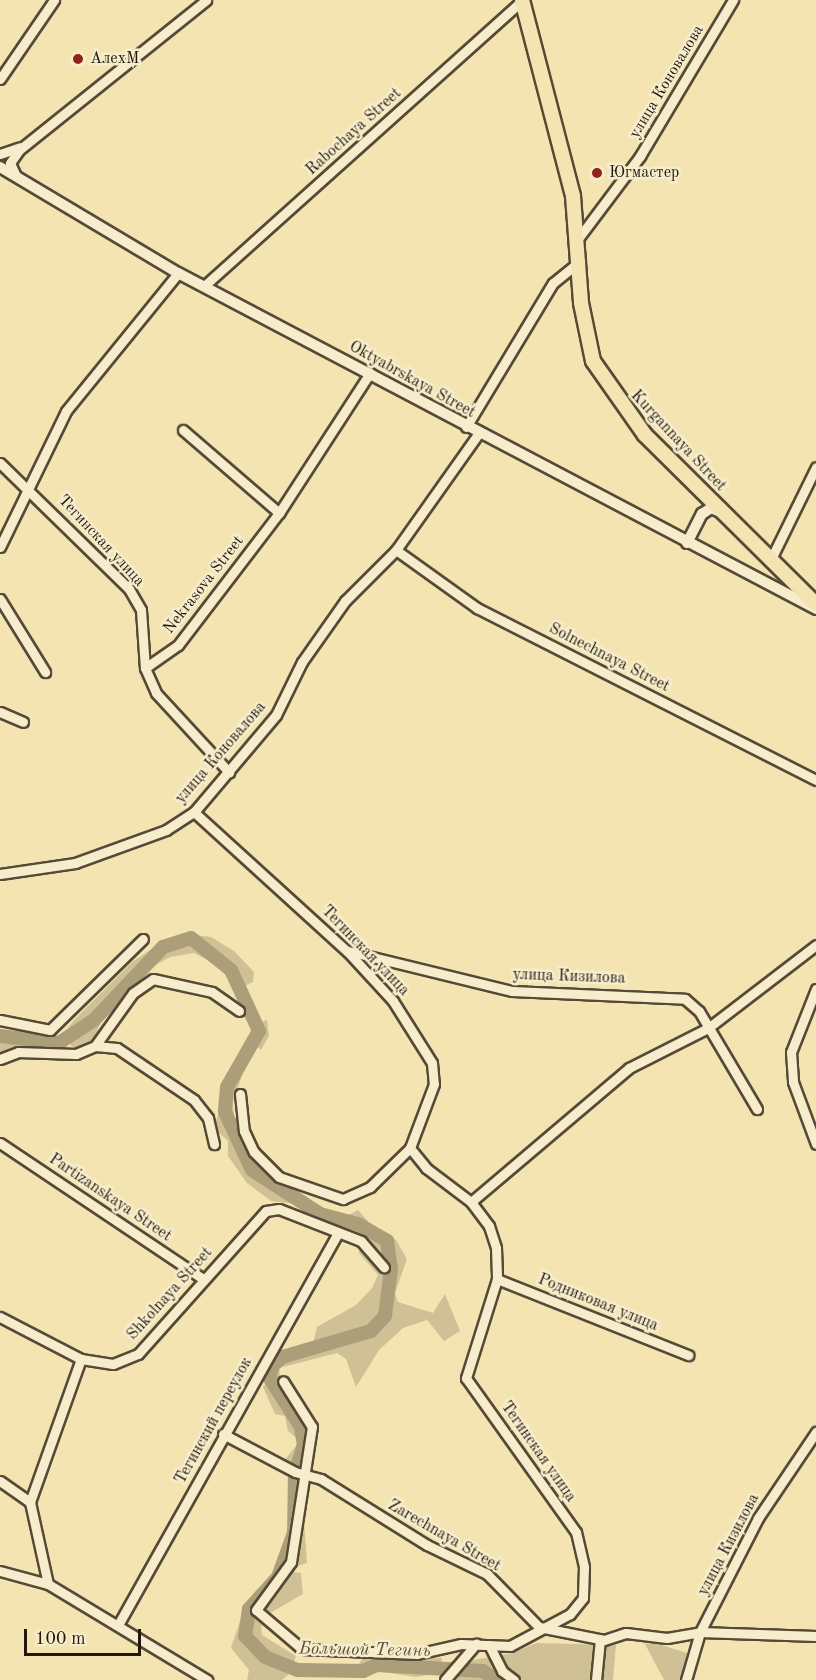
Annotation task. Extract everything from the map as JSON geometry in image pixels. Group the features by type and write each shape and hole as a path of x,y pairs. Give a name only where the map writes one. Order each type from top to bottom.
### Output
{"main road":[{"name":"Kurgannaya Street","path":"522,0 580,236 581,303 593,361 628,415 691,481 816,604"}],"street":[{"path":"0,79 54,0"},
{"path":"22,183 10,165 26,145 206,0"},
{"name":"Rabochaya Street","path":"204,286 522,0"},
{"name":"улица Коновалова","path":"580,236 640,156 733,0"},
{"path":"0,154 26,145"},
{"name":"Oktyabrskaya Street","path":"0,167 31,189 178,273 370,373 478,434 761,583 816,609"},
{"path":"0,175 31,189"},
{"path":"466,427 553,283 580,261"},
{"path":"0,547 32,489 66,411 178,273"},
{"name":"Nekrasova Street","path":"146,668 178,645 279,513 370,373"},
{"path":"183,430 279,513"},
{"name":"улица Коновалова","path":"0,874 75,863 166,830 194,812 276,715 302,662 345,601 396,550 478,434"},
{"name":"Тегинская улица","path":"0,463 32,489 129,589 141,610 146,668 175,718 229,772"},
{"path":"761,583 772,577 774,561 816,467"},
{"path":"691,481 702,514"},
{"name":"Kurgannaya Street","path":"687,543 702,514 711,508 729,517"},
{"name":"Solnechnaya Street","path":"396,550 477,608 816,780"},
{"path":"0,599 45,672"},
{"path":"0,712 23,722"},
{"name":"Тегинская улица","path":"194,812 347,951 393,1000 432,1063 434,1084 410,1148 370,1187 343,1199 279,1177 254,1152 244,1131 240,1094"},
{"path":"0,1020 50,1030 143,939"},
{"path":"471,1202 629,1068 708,1028 816,945"},
{"name":"улица Кизилова","path":"347,951 512,991 685,999 708,1028 757,1109"},
{"path":"95,1046 134,993 153,979 212,992 239,1011"},
{"path":"816,988 791,1052 793,1082 816,1144"},
{"path":"0,1059 18,1052 76,1054 95,1046 117,1048 194,1100 208,1118 214,1144"},
{"name":"Partizanskaya Street","path":"0,1143 203,1278"},
{"name":"Тегинская улица","path":"410,1148 426,1168 471,1202 489,1226 497,1279 466,1378 576,1532 584,1567 583,1598 570,1614 539,1627"},
{"name":"Shkolnaya Street","path":"0,1317 81,1359 113,1364 138,1354 203,1278 266,1211 279,1209 338,1233"},
{"path":"338,1233 374,1250 384,1267"},
{"name":"Тегинский переулок","path":"118,1625 223,1434 338,1233"},
{"name":"Родниковая улица","path":"497,1279 687,1355"},
{"path":"48,1584 30,1502 81,1359"},
{"path":"283,1381 312,1427 291,1562 256,1610 302,1648 417,1654 476,1644 510,1646 539,1627 600,1639 626,1633 667,1638 700,1632 816,1636"},
{"name":"улица Кизилова","path":"686,1680 700,1632 758,1518 816,1431"},
{"name":"Zarechnaya Street","path":"223,1434 306,1475 487,1574 539,1627"},
{"path":"0,1481 30,1502"},
{"path":"0,1571 48,1584 207,1680"},
{"path":"596,1680 600,1639"},
{"path":"446,1679 457,1662 476,1644"},
{"path":"489,1645 502,1671 514,1680"}],"shaded area":[{"path":"187,934 211,937 234,951 254,972 253,982 236,990 219,966 194,953 170,957 114,988 94,1039 77,1050 71,1046 68,1028 132,962 167,939"},
{"path":"267,1020 269,1036 261,1050 257,1046 250,1054 233,1101 234,1117 259,1169 298,1192 299,1198 289,1203 271,1201 247,1183 228,1156 228,1141 213,1127 245,1056 252,1025"},
{"path":"0,1031 17,1037 56,1041 51,1052 21,1050 0,1066"},
{"path":"358,1210 373,1227 396,1240 407,1259 395,1293 398,1302 433,1313 445,1294 460,1331 444,1341 427,1320 403,1328 379,1350 356,1387 346,1359 337,1353 279,1368 282,1391 309,1433 301,1469 283,1462 300,1441 288,1431 285,1416 275,1414 263,1387 278,1368 278,1353 313,1343 317,1327 356,1305 372,1288 378,1275 359,1253 361,1241 311,1222 325,1211 345,1217"},
{"path":"301,1478 310,1489 304,1521 307,1563 295,1567 297,1511 291,1499 293,1479"},
{"path":"293,1572 301,1573 303,1594 270,1613 261,1626 262,1635 296,1656 289,1674 282,1680 247,1680 249,1670 231,1648 242,1615 264,1611"},
{"path":"536,1643 616,1645 613,1680 456,1680 473,1660 513,1653"},
{"path":"655,1643 687,1653 683,1680 664,1680 645,1644"},
{"path":"365,1655 412,1664 424,1657 442,1658 439,1673 416,1677 356,1668"}],"waterway":[{"name":"Большой Тегинь","path":"0,1036 59,1043 94,1020 163,947 191,938 231,970 259,1031 227,1087 225,1112 252,1170 320,1214 358,1224 387,1241 391,1269 385,1316 371,1331 282,1357 273,1365 269,1377 301,1427 304,1445 295,1472 294,1533 278,1577 249,1609 245,1636 265,1657 298,1670 363,1671 377,1665 483,1671 496,1680"}],"place":[{"name":"АлехМ","path":"78,59"},
{"name":"Югмастер","path":"597,173"}]}
